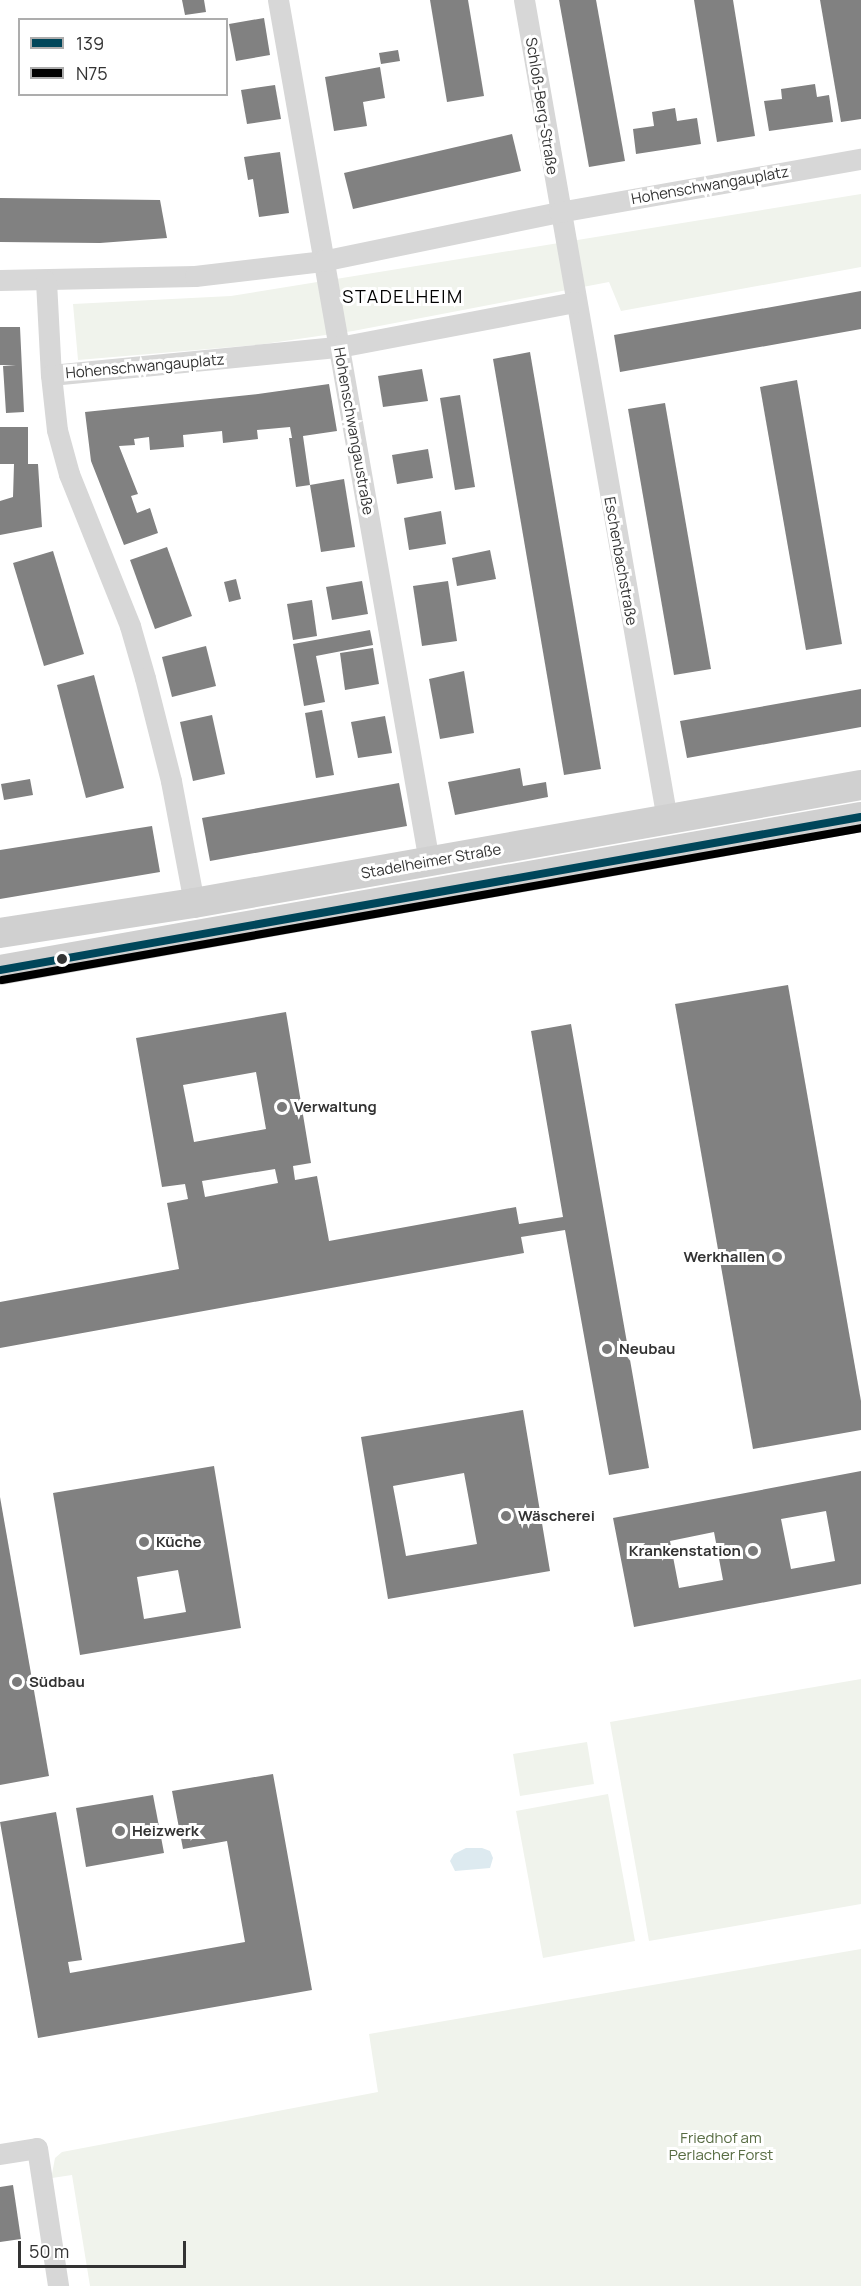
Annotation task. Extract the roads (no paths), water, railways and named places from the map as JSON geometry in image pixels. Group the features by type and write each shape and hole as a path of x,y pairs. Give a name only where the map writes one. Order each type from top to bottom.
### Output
{"main road":[{"name":"Stadelheimer Straße","path":"0,933 194,903 861,785"},
{"path":"0,970 861,817"}],"street":[{"name":"Hohenschwangaustraße","path":"278,0 429,862"},
{"name":"Schloß-Berg-Straße","path":"524,0 559,212"},
{"name":"Hohenschwangauplatz","path":"575,302 339,347 51,375 46,281 195,276 322,261 559,212 861,159"},
{"path":"559,212 575,302"},
{"path":"0,280 46,281"},
{"name":"Eschenbachstraße","path":"575,302 667,819"},
{"path":"51,375 57,430 69,474 130,626 145,678 171,781 194,903"},
{"path":"0,2154 37,2148 58,2286"}],"place":[{"name":"Verwaltung","path":"282,1107"},
{"name":"Werkhallen","path":"777,1257"},
{"name":"Neubau","path":"607,1349"},
{"name":"Wäscherei","path":"506,1516"},
{"name":"Küche","path":"144,1542"},
{"name":"Krankenstation","path":"753,1551"},
{"name":"Südbau","path":"17,1682"},
{"name":"Heizwerk","path":"120,1831"}],"district":[{"name":"STADELHEIM","path":"403,296"}],"park label":[{"name":"Friedhof am Perlacher Forst","path":"721,2146"}]}
